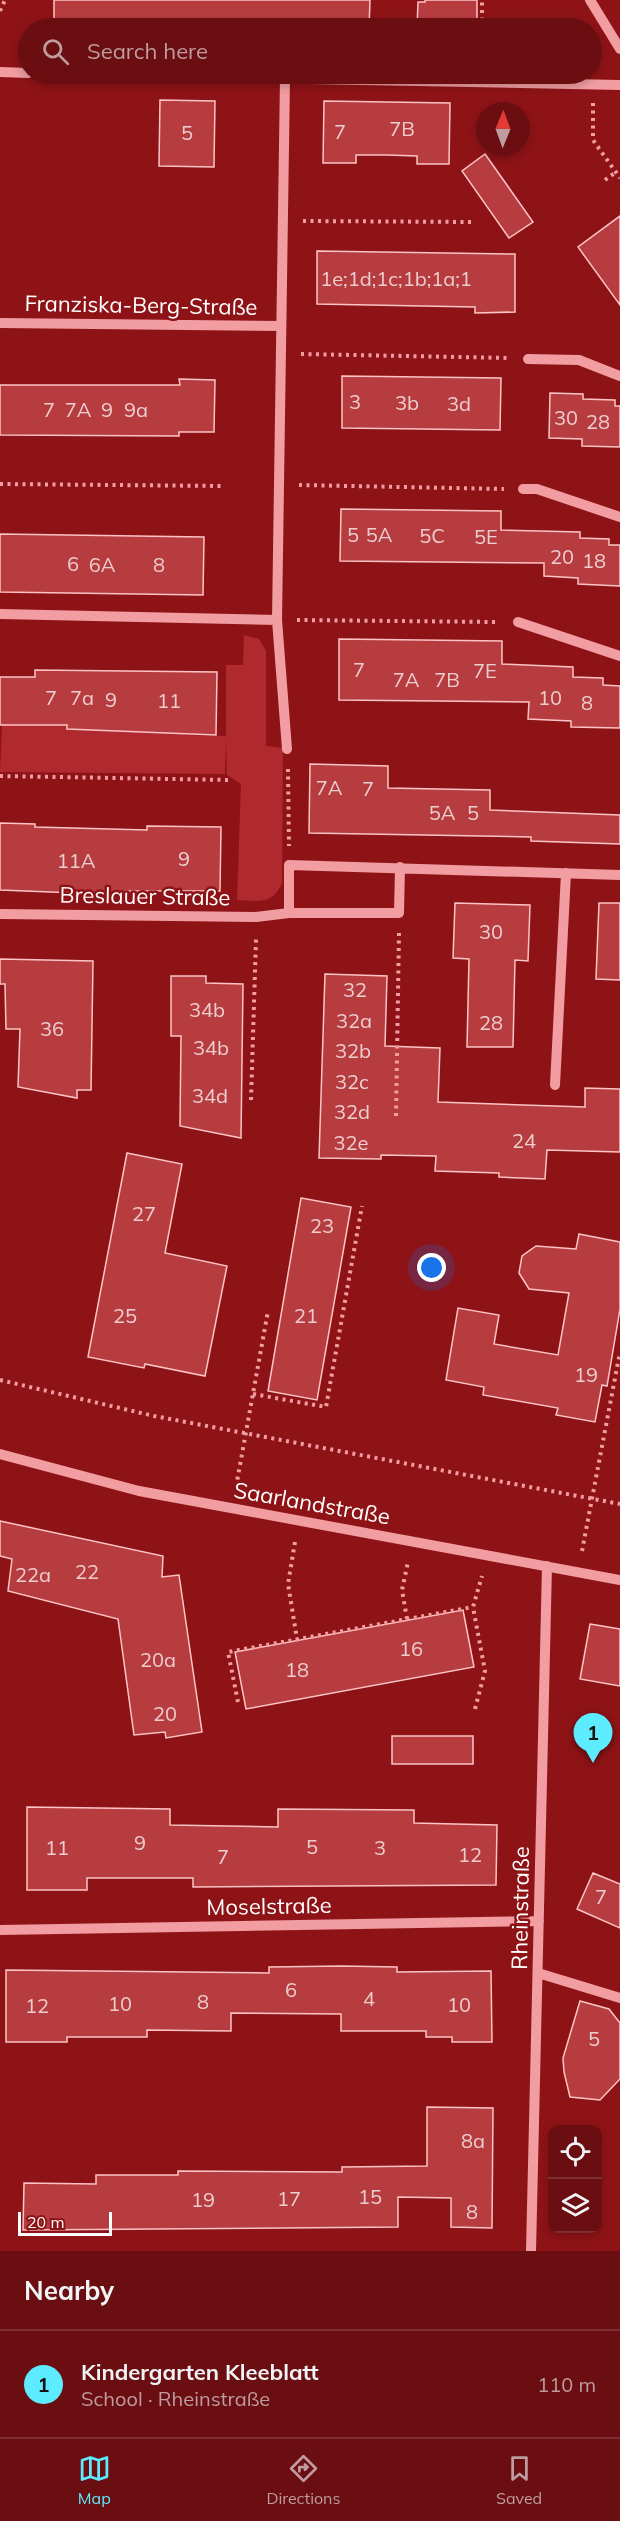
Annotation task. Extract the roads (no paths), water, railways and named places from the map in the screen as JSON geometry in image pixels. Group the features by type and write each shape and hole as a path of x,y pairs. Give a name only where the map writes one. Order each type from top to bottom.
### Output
{"street":[{"path":"590,0 601,18"},
{"path":"602,19 620,48"},
{"path":"0,72 18,73"},
{"path":"285,84 277,620 287,749"},
{"path":"538,84 620,85"},
{"name":"Franziska-Berg-Straße","path":"0,323 281,326"},
{"path":"528,359 579,360 620,376"},
{"path":"523,489 537,489 620,517"},
{"path":"0,614 277,620"},
{"path":"518,622 620,656"},
{"path":"289,913 289,865 620,875"},
{"name":"Breslauer Straße","path":"0,914 256,917 289,913 399,913 400,867"},
{"path":"555,1086 566,873"},
{"name":"Saarlandstraße","path":"0,1454 139,1491 620,1580"},
{"name":"Rheinstraße","path":"531,2251 547,1566"},
{"name":"Moselstraße","path":"0,1930 539,1921"},
{"path":"538,1973 620,1998"}],"place":[{"name":"Kindergarten Kleeblatt","path":"593,1763"}]}
